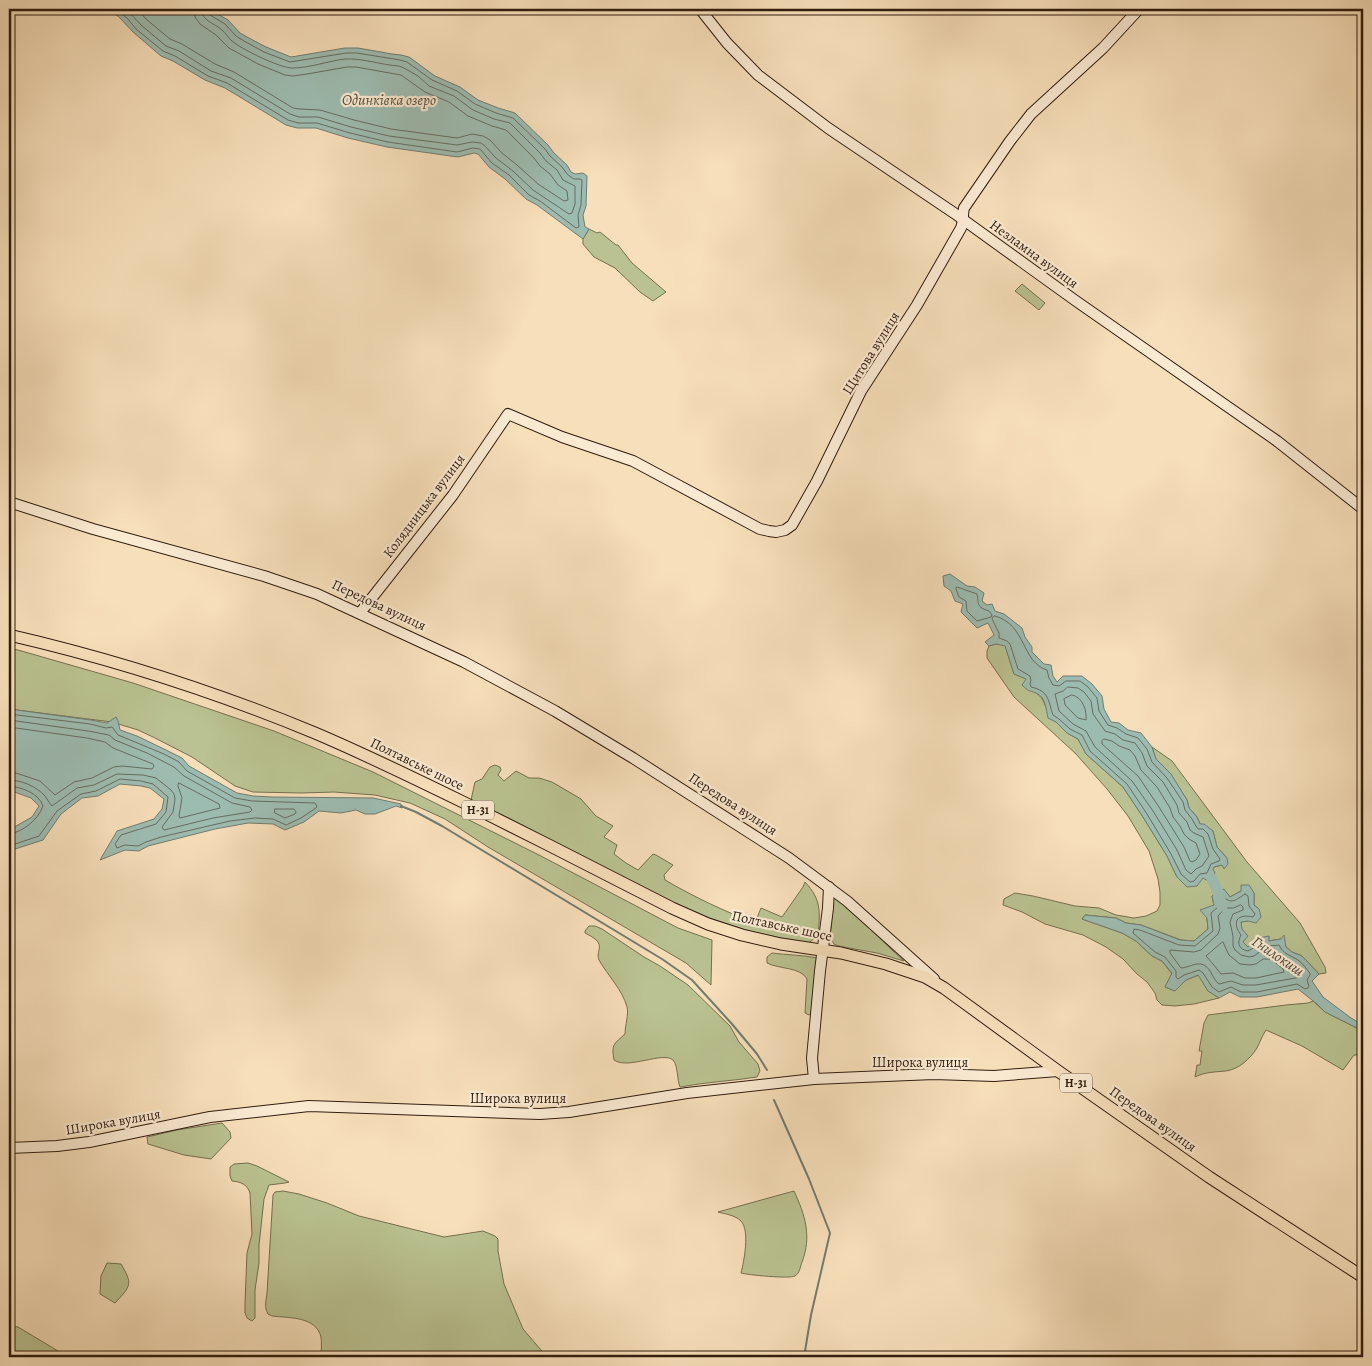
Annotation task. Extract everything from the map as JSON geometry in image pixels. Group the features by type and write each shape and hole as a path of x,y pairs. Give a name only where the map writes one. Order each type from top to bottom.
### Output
{"main road":[{"name":"Полтавське шосе","path":"9,634 187,685 315,733 382,763 672,908 708,924 742,936 857,956 925,977 944,988"},
{"name":"Передова вулиця","path":"944,988 1209,1177 1363,1277"}],"street":[{"name":"Незламна вулиця","path":"700,9 727,43 758,75 828,128 1277,440 1363,509"},
{"name":"Щитова вулиця","path":"508,414 562,437 633,462 760,529 768,531 785,530 792,525 806,501 861,390 917,306 961,228 964,208 1031,114 1103,48 1139,9"},
{"name":"Колядницька вулиця","path":"360,613 453,494 508,414"},
{"name":"Передова вулиця","path":"9,502 93,529 264,576 317,594 464,662 556,711 789,858 860,911 944,988"},
{"path":"814,1079 812,1058 829,887"},
{"name":"Широка вулиця","path":"9,1148 57,1146 89,1142 210,1117 309,1106 540,1114 569,1112 687,1093 814,1079 934,1074 994,1076 1058,1071"}],"green space":[{"path":"589,229 597,233 600,232 618,245 632,263 666,292 653,301 640,292 615,268 594,257 583,244 583,239"},
{"path":"1022,284 1045,303 1039,310 1015,291"},
{"path":"996,644 1005,645 1014,674 1027,679 1023,685 1041,697 1049,718 1067,733 1078,739 1086,754 1123,787 1167,856 1177,877 1203,877 1214,867 1222,865 1227,858 1217,847 1213,831 1200,824 1171,775 1156,759 1152,747 1172,761 1247,862 1300,923 1325,967 1326,973 1319,974 1302,956 1286,947 1281,939 1268,941 1269,937 1259,938 1248,947 1243,942 1241,922 1248,921 1259,909 1254,905 1254,893 1241,891 1230,897 1223,889 1212,896 1214,905 1207,918 1208,929 1194,941 1181,940 1141,925 1126,923 1116,918 1085,915 1082,919 1122,933 1136,941 1152,956 1162,961 1172,974 1165,987 1175,991 1186,980 1199,975 1208,991 1219,998 1194,1004 1162,1005 1147,982 1123,959 1106,947 1083,935 1045,924 1003,905 1004,899 1015,893 1075,906 1099,908 1116,915 1134,918 1146,916 1157,911 1160,905 1160,892 1149,851 1128,816 1076,754 1014,697 987,658 989,646"},
{"path":"9,648 133,683 274,731 373,772 539,855 678,928 712,940 711,985 686,963 488,847 445,819 410,803 375,795 334,792 253,792 235,786 192,757 138,730 112,722 9,709"},
{"path":"495,765 500,767 501,770 498,775 504,781 516,771 529,778 539,778 552,782 581,799 596,816 613,826 604,837 617,845 614,854 626,863 638,870 653,854 656,855 673,865 664,875 665,880 732,914 755,923 761,908 782,917 805,882 811,889 819,907 818,936 807,944 744,930 707,917 672,902 471,800 475,782 482,779 490,767"},
{"path":"834,898 854,913 904,961 834,944 830,937"},
{"path":"589,926 602,929 688,985 730,1026 739,1042 758,1064 760,1071 757,1077 680,1087 677,1069 673,1060 662,1058 620,1063 614,1060 614,1045 625,1034 627,1007 618,988 599,960 598,942 585,933"},
{"path":"772,953 818,958 813,1012 809,1015 805,1013 807,979 795,970 767,963 767,957"},
{"path":"1313,1001 1325,1012 1363,1031 1363,1055 1354,1055 1343,1070 1302,1046 1266,1030 1257,1048 1248,1060 1240,1066 1231,1070 1206,1073 1195,1077 1197,1065 1200,1065 1202,1051 1199,1051 1204,1023 1208,1015"},
{"path":"222,1123 230,1132 231,1138 211,1159 184,1155 148,1144 147,1137"},
{"path":"248,1163 289,1182 269,1185 264,1199 255,1290 255,1318 252,1321 247,1318 245,1313 247,1253 252,1234 250,1193 241,1183 232,1181 230,1176 230,1167 234,1164"},
{"path":"283,1191 327,1203 359,1216 444,1237 483,1231 495,1236 498,1239 498,1251 504,1284 523,1329 547,1357 321,1357 321,1337 313,1325 301,1319 272,1316 268,1314 266,1309 273,1195 275,1192"},
{"path":"794,1191 804,1217 807,1234 807,1243 800,1270 792,1277 760,1276 741,1273 746,1246 744,1226 736,1217 718,1212"},
{"path":"107,1263 121,1264 129,1281 124,1293 115,1303 100,1294 101,1276"},
{"path":"9,1326 18,1327 68,1357 9,1357"}],"water":[{"name":"Одинківка озеро","path":"108,9 209,9 228,20 240,33 266,47 291,57 345,48 358,48 409,57 435,76 460,87 478,100 515,113 567,165 571,172 575,174 583,173 587,176 586,206 583,215 585,227 589,229 583,239 526,199 489,167 478,154 474,153 458,157 387,147 316,128 297,128 286,125 225,88 205,80 161,56"},
{"path":"950,574 967,586 975,587 984,593 982,601 987,605 992,604 995,611 1004,614 1022,628 1025,637 1032,647 1032,652 1044,664 1051,665 1053,676 1057,682 1063,676 1082,676 1102,696 1104,709 1111,722 1119,723 1128,730 1141,733 1152,747 1156,759 1171,774 1200,824 1204,824 1213,831 1217,847 1227,858 1228,864 1224,869 1222,865 1214,867 1215,873 1212,879 1208,881 1203,878 1197,886 1187,887 1177,877 1167,856 1123,787 1086,754 1078,739 1048,718 1042,697 1027,690 1022,685 1026,679 1014,674 1005,646 996,644 989,646 985,642 994,635 988,623 977,628 961,612 963,604 955,601 951,591 944,586 943,576"},
{"path":"9,709 107,723 116,717 120,730 137,736 182,758 189,766 237,793 272,797 373,798 401,804 402,808 396,806 375,814 365,814 356,810 341,813 319,811 304,822 285,830 273,824 248,823 215,829 148,846 139,851 125,850 100,860 117,831 154,819 162,809 164,799 150,788 120,784 98,796 82,798 61,814 43,840 9,851 9,830 32,817 39,806 31,798 9,790"},
{"path":"1241,885 1249,885 1254,893 1254,905 1259,909 1261,917 1256,923 1241,922 1242,929 1248,936 1243,942 1248,947 1259,938 1269,936 1269,941 1281,939 1284,935 1286,947 1302,956 1319,974 1312,981 1323,997 1363,1025 1363,1031 1325,1012 1298,989 1257,997 1240,997 1230,992 1219,998 1208,991 1198,975 1186,980 1175,991 1165,987 1172,973 1162,961 1152,956 1136,941 1122,933 1082,919 1085,915 1116,918 1126,923 1141,925 1180,940 1194,941 1208,929 1207,918 1200,910 1214,905 1212,896 1224,889 1230,897 1241,891"}],"waterway":[{"path":"401,806 442,826 662,959 692,980 732,1024 757,1054 767,1070"},
{"name":"Гнилокиш","path":"1212,879 1222,906"},
{"path":"774,1100 809,1179 830,1233 811,1315 804,1357"}]}
